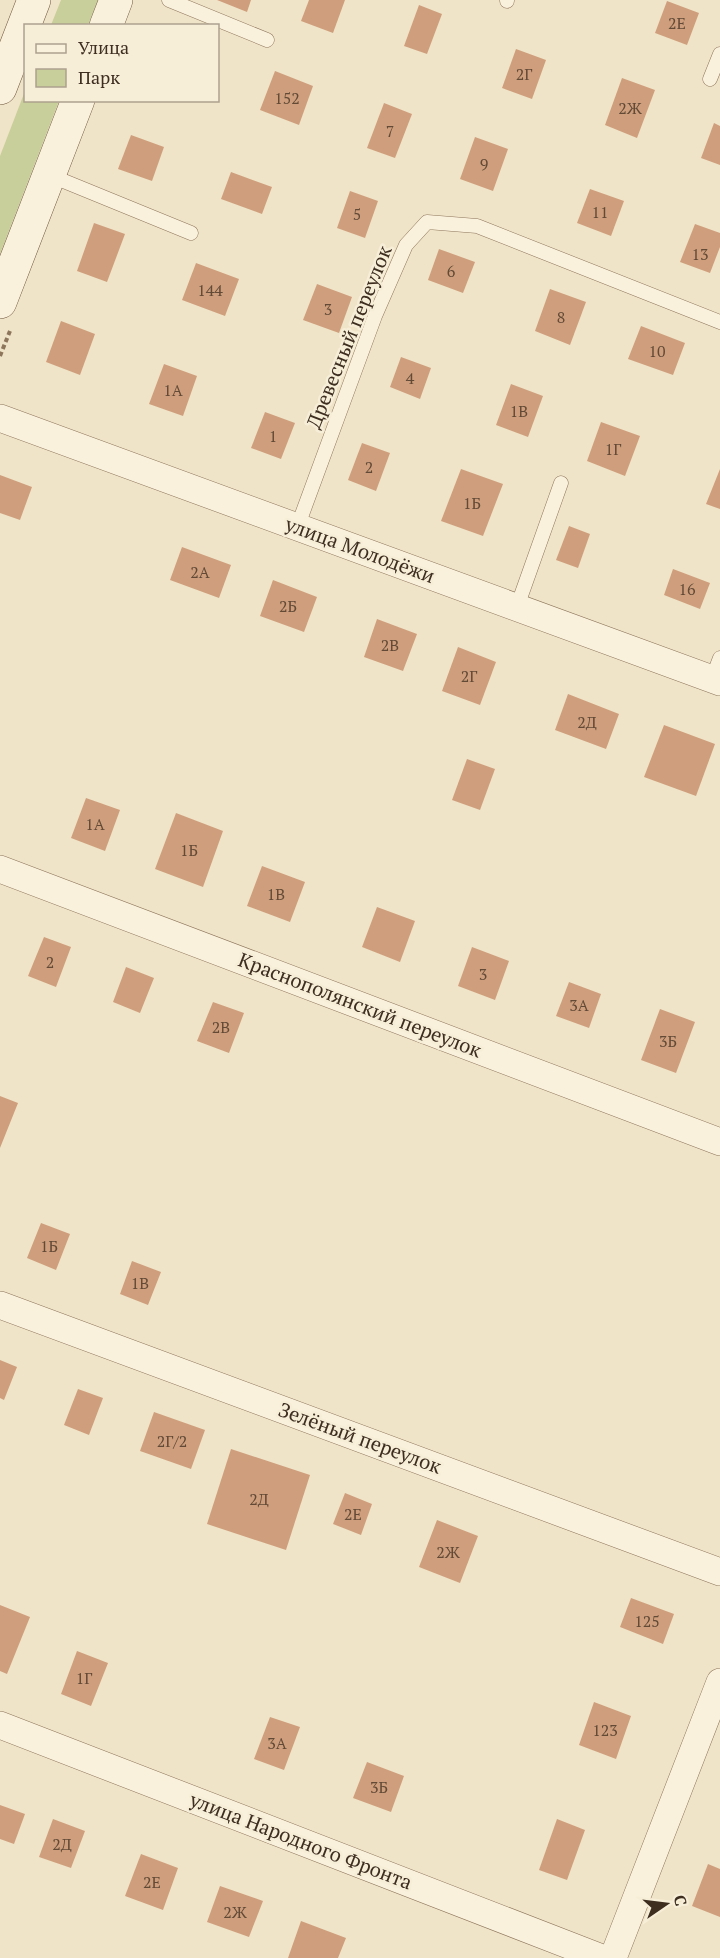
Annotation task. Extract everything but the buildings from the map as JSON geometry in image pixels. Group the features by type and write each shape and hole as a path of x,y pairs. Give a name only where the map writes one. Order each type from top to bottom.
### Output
{"street":[{"path":"25,24 34,0"},
{"path":"107,24 116,0"},
{"path":"0,88 24,26"},
{"path":"0,302 77,102"},
{"name":"улица Молодёжи","path":"0,418 517,608 717,673"},
{"name":"Краснополянский переулок","path":"0,869 720,1142"},
{"name":"Зелёный переулок","path":"0,1305 720,1572"},
{"path":"614,1958 720,1682"},
{"name":"улица Народного Фронта","path":"0,1725 603,1958"}],"lane":[{"path":"169,0 267,40"},
{"path":"710,80 720,54"},
{"path":"49,175 191,232"},
{"name":"Древесный переулок","path":"297,528 375,316 406,245 427,222 477,226 720,322"},
{"path":"517,608 561,483"}],"green space":[{"path":"61,0 98,0 88,24 51,24"},
{"path":"24,94 24,102 59,102 0,254 0,156"}]}
